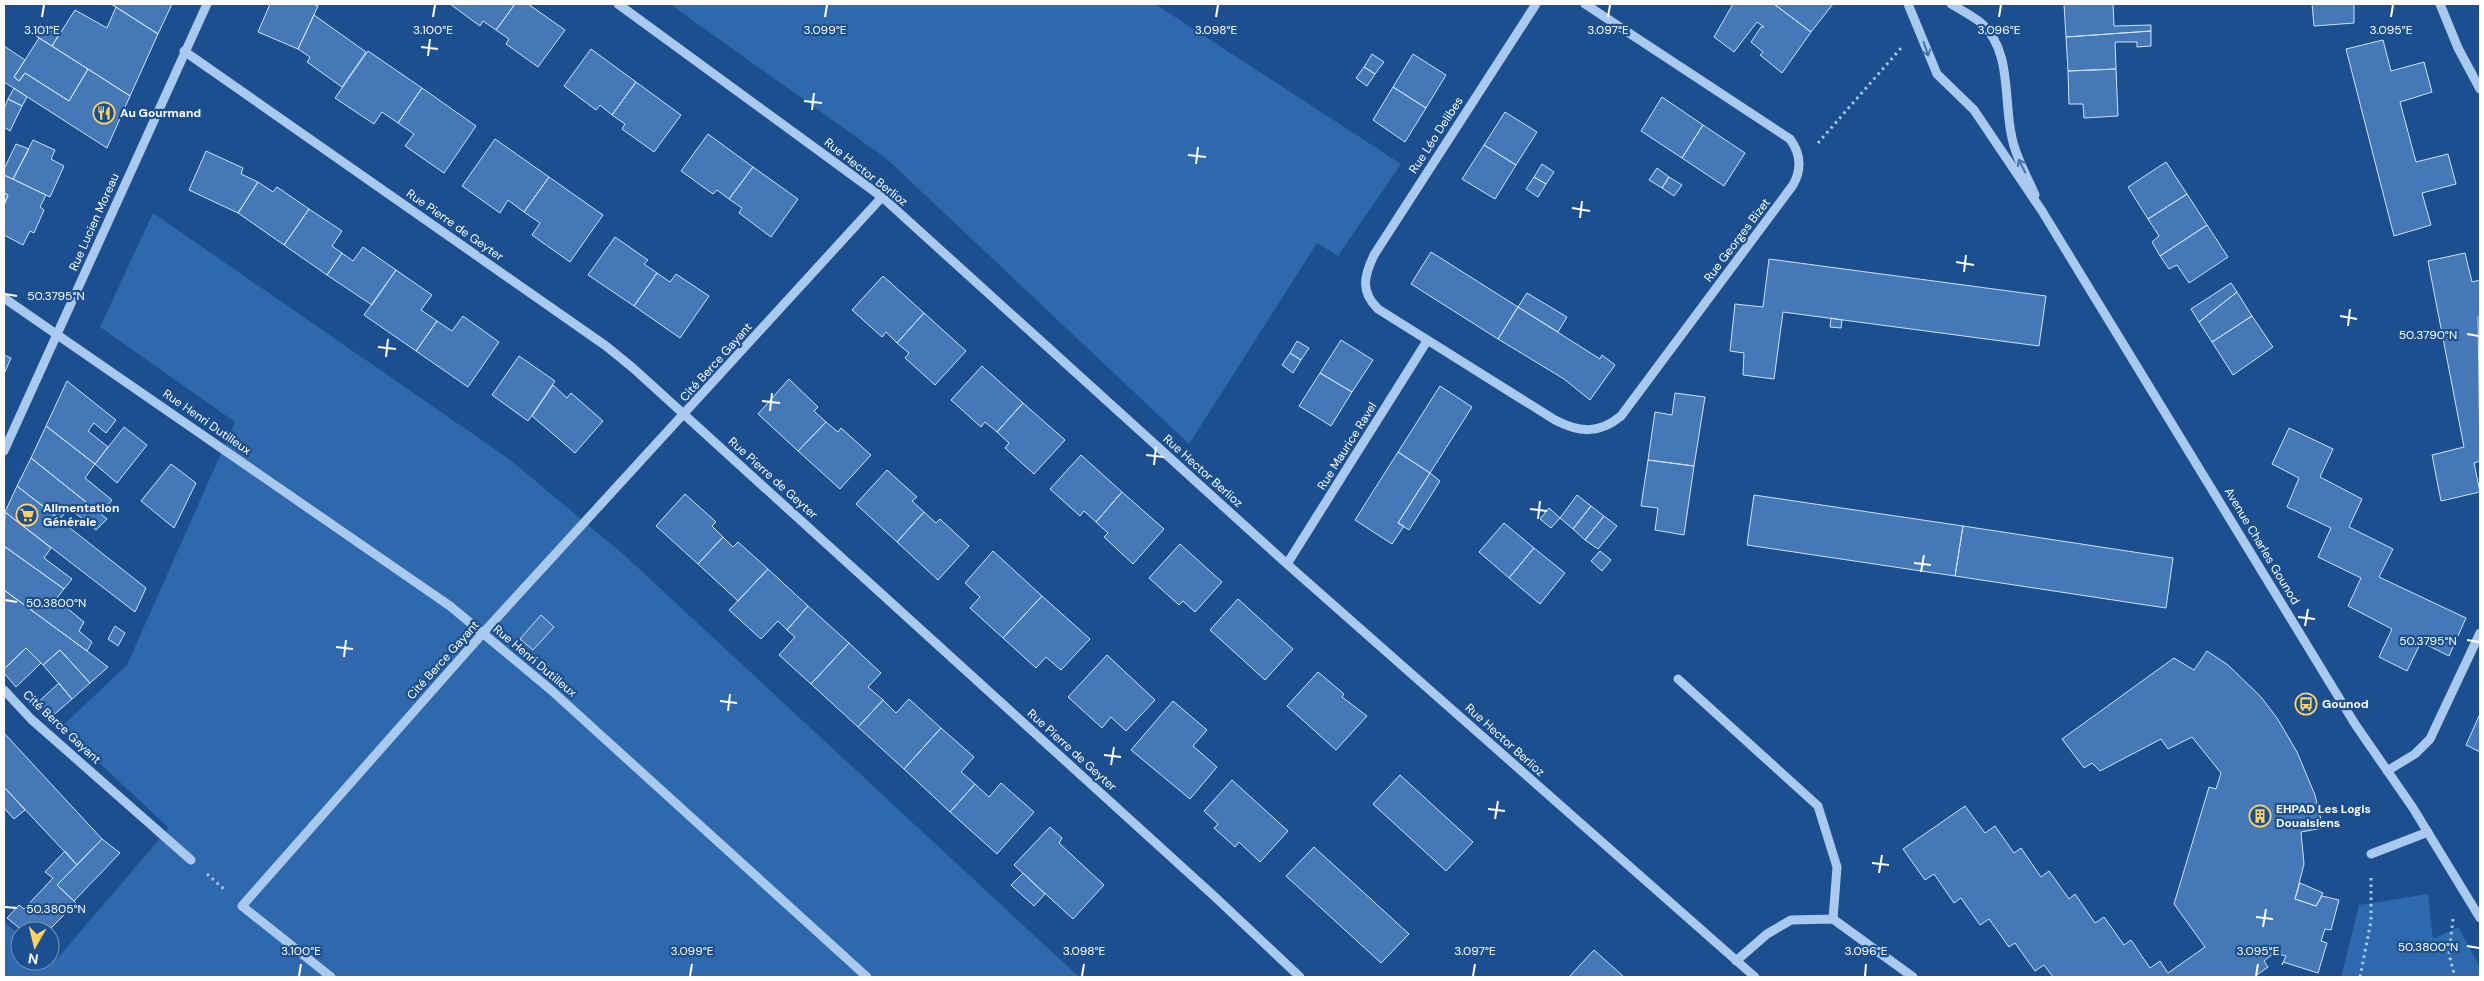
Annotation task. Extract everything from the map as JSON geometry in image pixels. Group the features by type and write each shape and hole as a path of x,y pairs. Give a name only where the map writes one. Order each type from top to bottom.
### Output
{"street":[{"name":"Rue Lucien Moreau","path":"4,451 206,4"},
{"name":"Rue Hector Berlioz","path":"618,4 882,197 1287,564 1755,977"},
{"name":"Rue Léo Delibes","path":"1427,341 1378,308 1369,299 1365,284 1367,270 1374,255 1536,4"},
{"path":"1585,4 1790,139 1797,150 1800,164"},
{"name":"Avenue Charles Gounod","path":"1908,4 1937,74 1974,110 2042,211 2355,724 2428,832 2480,918"},
{"name":"Avenue Charles Gounod","path":"1951,4 1981,23 1988,30 1998,50 2004,73 2012,138 2042,211"},
{"path":"2440,4 2458,48 2480,89"},
{"name":"Rue Pierre de Geyter","path":"184,51 606,346 685,415 1214,896 1300,977"},
{"name":"Rue Georges Bizet","path":"1427,341 1570,428 1584,431 1600,430 1621,416 1794,185 1800,164"},
{"name":"Cité Berce Gayant","path":"242,906 483,633 685,415 882,197"},
{"name":"Rue Henri Dutilleux","path":"4,298 426,589 483,633 551,690 867,977"},
{"name":"Rue Maurice Ravel","path":"1287,564 1427,341"},
{"path":"2387,770 2415,754 2436,729 2480,633"},
{"path":"1678,679 1818,806 1837,867 1833,919"},
{"name":"Cité Berce Gayant","path":"4,690 32,719 191,860"},
{"path":"2371,854 2428,832"},
{"path":"242,906 331,977"},
{"path":"1736,961 1766,934 1791,920 1833,919 1914,977"}],"path":[{"path":"1800,164 1898,50"},
{"path":"2360,977 2370,921 2371,854"},
{"path":"191,860 242,906"},
{"path":"2455,977 2449,954 2456,878"}],"shaded area":[{"path":"670,4 1155,4 1401,164 1338,256 1317,243 1189,444 887,159"},
{"path":"153,213 509,459 623,554 1079,977 4,977 4,922 10,927 10,971 60,971 60,955 169,828 61,727 127,665 235,422 100,327"},
{"path":"2428,894 2433,939 2458,927 2480,967 2480,977 2341,977 2359,905"}],"building":[{"path":"111,4 172,4 158,34"},
{"path":"270,4 313,4 318,6 298,49 258,32"},
{"path":"450,4 515,4 496,30 483,21 480,26"},
{"path":"515,4 528,4 565,30 538,67 506,44 509,39 496,30"},
{"path":"1733,4 1774,4 1811,32 1782,73 1760,55 1763,52 1751,42 1761,27 1764,27 1757,22 1734,52 1714,37"},
{"path":"1774,4 1833,4 1811,32"},
{"path":"2064,4 2113,4 2114,26 2151,25 2151,31 2066,37"},
{"path":"2312,4 2354,4 2354,23 2314,26"},
{"path":"116,7 158,34 130,96 52,46 75,10 107,28"},
{"path":"314,15 366,52 342,87 307,62 310,57 298,49"},
{"path":"40,24 58,36 52,46 33,34"},
{"path":"2151,31 2151,46 2137,47 2137,42 2115,42 2116,69 2068,71 2066,37"},
{"path":"39,38 88,69 69,101 25,73 19,81 14,77"},
{"path":"2383,40 2391,71 2424,62 2432,92 2400,102 2416,162 2448,154 2456,184 2422,193 2431,225 2394,236 2346,49"},
{"path":"4,46 25,60 14,77 19,81 25,73 69,101 88,69 130,96 107,148 4,82"},
{"path":"591,49 636,82 612,115 600,105 596,110 564,86"},
{"path":"368,51 422,88 398,123 382,112 374,124 335,98"},
{"path":"1372,54 1384,62 1375,74 1364,67"},
{"path":"1413,54 1446,75 1426,108 1393,87"},
{"path":"1364,67 1375,74 1367,86 1356,78"},
{"path":"2116,69 2118,116 2084,118 2083,104 2069,104 2068,71"},
{"path":"636,82 681,115 654,152 622,129 625,124 612,115"},
{"path":"1393,87 1426,108 1405,142 1373,120"},
{"path":"14,88 27,97 22,106 8,99"},
{"path":"422,88 476,126 444,173 405,146 414,134 398,123"},
{"path":"1662,97 1703,125 1682,158 1641,131"},
{"path":"8,99 22,106 10,131 4,127 4,109"},
{"path":"1505,112 1537,132 1516,165 1484,145"},
{"path":"1703,125 1745,153 1724,186 1682,158"},
{"path":"708,134 753,167 729,199 717,190 713,194 681,171"},
{"path":"495,139 549,177 524,212 508,200 500,213 462,186"},
{"path":"33,140 55,150 51,159 64,166 50,197 13,179"},
{"path":"16,144 29,149 13,179 4,175 4,169"},
{"path":"1484,145 1516,165 1495,199 1462,179"},
{"path":"206,151 243,168 241,174 258,182 238,213 189,190"},
{"path":"2166,162 2187,194 2148,219 2128,187"},
{"path":"1542,164 1554,172 1546,184 1534,177"},
{"path":"753,167 798,199 771,237 739,213 742,208 729,199"},
{"path":"1657,168 1669,177 1662,188 1649,180"},
{"path":"4,175 46,195 40,207 44,210 34,233 30,231 23,245 4,235 4,205 8,195 4,193"},
{"path":"549,177 603,215 570,262 532,235 540,223 524,212"},
{"path":"1534,177 1546,184 1538,197 1526,189"},
{"path":"1669,177 1682,185 1674,196 1662,188"},
{"path":"258,182 273,192 277,187 309,209 284,245 238,213"},
{"path":"4,193 8,195 4,205"},
{"path":"2187,194 2207,225 2160,256 2152,242 2159,236 2148,219"},
{"path":"309,209 342,231 332,246 342,253 327,275 284,245"},
{"path":"2207,225 2228,257 2189,283 2177,265 2169,269 2160,256"},
{"path":"615,237 648,260 644,264 657,273 634,306 588,275"},
{"path":"363,247 396,270 372,305 327,275 342,253 353,261"},
{"path":"1431,252 1518,307 1498,339 1411,284"},
{"path":"2465,253 2472,282 2480,280 2480,316 2478,317 2480,461 2474,463 2480,492 2441,501 2432,455 2464,447 2428,261"},
{"path":"1769,259 2046,296 2039,346 1783,312 1774,379 1743,375 1744,353 1730,351 1735,304 1763,307"},
{"path":"396,270 432,295 421,310 437,321 416,351 364,315"},
{"path":"657,273 670,282 676,274 709,296 680,338 634,306"},
{"path":"883,276 924,313 897,343 886,332 882,337 852,310"},
{"path":"2231,283 2237,292 2199,322 2191,309"},
{"path":"2237,292 2252,316 2212,342 2199,322"},
{"path":"1527,293 1567,317 1558,332 1518,307"},
{"path":"1518,307 1600,359 1602,355 1615,365 1590,400 1564,379 1498,339"},
{"path":"924,313 966,351 935,385 905,358 909,353 897,343"},
{"path":"463,316 499,342 468,387 416,351 437,321 452,331"},
{"path":"2252,316 2273,347 2233,375 2212,342"},
{"path":"1831,318 1842,320 1841,328 1830,327"},
{"path":"1341,340 1373,360 1352,392 1320,373"},
{"path":"1297,341 1309,348 1301,360 1290,353"},
{"path":"1290,353 1301,360 1293,373 1282,365"},
{"path":"4,355 11,358 4,374"},
{"path":"519,356 555,381 528,421 492,395"},
{"path":"982,366 1023,403 997,432 985,422 981,427 951,400"},
{"path":"1320,373 1352,392 1331,426 1299,406"},
{"path":"789,379 818,407 814,411 826,422 798,451 758,414"},
{"path":"67,381 116,420 106,433 94,423 88,431 108,447 95,464 46,426"},
{"path":"553,385 567,398 571,393 603,421 575,453 532,416"},
{"path":"1440,386 1472,407 1430,473 1398,452"},
{"path":"1675,393 1705,397 1694,466 1648,460 1655,412 1672,415"},
{"path":"1023,403 1065,440 1034,474 1005,448 1009,443 997,432"},
{"path":"826,422 838,432 841,428 871,455 840,489 798,451"},
{"path":"46,426 95,464 85,478 112,500 101,514 31,458"},
{"path":"124,427 147,445 117,483 95,464"},
{"path":"2289,428 2333,449 2320,477 2362,499 2349,527 2393,549 2379,577 2466,618 2449,656 2421,642 2407,671 2379,657 2392,629 2348,606 2361,578 2318,557 2331,528 2287,507 2299,478 2272,464"},
{"path":"1398,452 1430,473 1398,523 1404,526 1392,544 1355,520"},
{"path":"1081,455 1122,492 1096,522 1084,511 1080,516 1050,489"},
{"path":"31,458 107,519 96,530 69,508 60,519 17,486"},
{"path":"1648,460 1694,466 1684,535 1655,530 1658,508 1641,506"},
{"path":"171,464 196,483 174,528 141,501"},
{"path":"887,470 917,497 912,501 924,512 897,542 856,504"},
{"path":"1430,473 1440,481 1409,530 1398,523"},
{"path":"17,486 146,588 135,612 5,512"},
{"path":"1122,492 1164,529 1133,564 1104,537 1108,533 1096,522"},
{"path":"685,494 716,522 712,526 723,537 698,564 656,526"},
{"path":"1577,495 1591,506 1573,529 1560,518"},
{"path":"1754,495 1963,526 1955,576 1747,545"},
{"path":"1591,506 1604,516 1585,540 1573,529"},
{"path":"1549,508 1560,518 1551,528 1540,519"},
{"path":"5,512 51,548 44,558 72,579 64,589 4,546"},
{"path":"924,512 936,523 940,519 969,546 938,580 897,542"},
{"path":"1604,516 1617,526 1598,549 1585,540"},
{"path":"1504,523 1534,548 1509,578 1479,552"},
{"path":"1963,526 2173,558 2166,608 1955,576"},
{"path":"723,537 733,547 738,542 768,569 738,601 698,564"},
{"path":"1180,544 1222,582 1195,612 1183,601 1179,605 1149,578"},
{"path":"4,546 64,589 56,599 84,622 79,631 92,642 87,651 4,590"},
{"path":"1534,548 1565,573 1540,604 1509,578"},
{"path":"993,551 1042,596 1003,638 970,608 980,597 965,583"},
{"path":"1600,551 1611,560 1602,571 1591,561"},
{"path":"768,569 808,606 787,630 778,621 761,639 729,610"},
{"path":"4,590 108,667 90,683 60,650 43,665 26,648 4,669"},
{"path":"1042,596 1090,639 1061,670 1046,657 1036,668 1003,638"},
{"path":"1238,599 1293,649 1265,680 1210,630"},
{"path":"808,606 849,643 811,684 779,655 795,637 787,630"},
{"path":"541,615 554,627 533,650 520,639"},
{"path":"115,626 125,633 118,646 108,639"},
{"path":"849,643 881,673 868,687 883,700 858,727 811,684"},
{"path":"26,648 41,663 16,687 4,673 4,669"},
{"path":"60,650 90,683 72,699 43,665"},
{"name":"EHPAD Les Logis Douaisiens","path":"2207,651 2228,665 2261,697 2277,718 2297,752 2315,795 2323,828 2301,832 2304,864 2295,899 2316,906 2322,896 2339,900 2331,930 2325,929 2321,941 2327,943 2318,973 2283,962 2286,956 2274,953 2264,961 2268,967 2254,977 2053,977 2044,965 2035,971 2015,943 2009,947 1989,919 1980,925 1961,898 1954,903 1934,874 1925,880 1903,849 1965,806 1985,833 1995,826 2014,853 2021,848 2041,877 2049,871 2069,899 2075,894 2095,923 2104,917 2124,945 2131,940 2150,968 2160,961 2168,973 2205,947 2174,904 2209,787 2216,789 2221,773 2192,737 2168,749 2161,739 2100,771 2092,763 2084,768 2062,739 2174,658 2194,670"},
{"path":"1107,655 1155,700 1126,731 1111,717 1102,728 1068,697"},
{"path":"1318,672 1344,694 1342,697 1367,716 1336,750 1287,706"},
{"path":"59,683 72,699 49,719 35,705"},
{"path":"909,699 941,728 904,769 858,727 883,700 896,713"},
{"path":"1173,701 1207,730 1193,746 1217,767 1190,799 1131,750"},
{"path":"2480,714 2480,752 2466,745"},
{"path":"941,728 974,757 961,772 975,784 950,812 904,769"},
{"path":"4,733 102,839 77,865 4,787"},
{"path":"1400,775 1473,842 1446,871 1373,804"},
{"path":"1232,780 1288,831 1260,862 1239,842 1235,847 1214,828 1218,824 1204,811"},
{"path":"1001,783 1034,812 997,854 950,812 975,784 989,797"},
{"path":"4,787 25,810 14,819 4,808"},
{"path":"1050,827 1062,838 1059,843 1104,885 1073,919 1014,865"},
{"path":"102,839 120,853 74,901 57,885"},
{"path":"1314,847 1409,934 1381,963 1286,876"},
{"path":"65,851 77,865 57,885 76,903 58,921 11,921 7,918 19,905 24,909 53,878 45,872"},
{"path":"1023,873 1045,894 1034,906 1011,885"},
{"path":"2300,883 2323,893 2316,906 2295,899"},
{"path":"1594,950 1624,977 1569,977"}],"place":[{"name":"Au Gourmand","path":"104,113"},
{"name":"Alimentation Générale","path":"27,515"},
{"name":"Gounod","path":"2306,704"},
{"name":"EHPAD Les Logis Douaisiens","path":"2260,816"}]}
